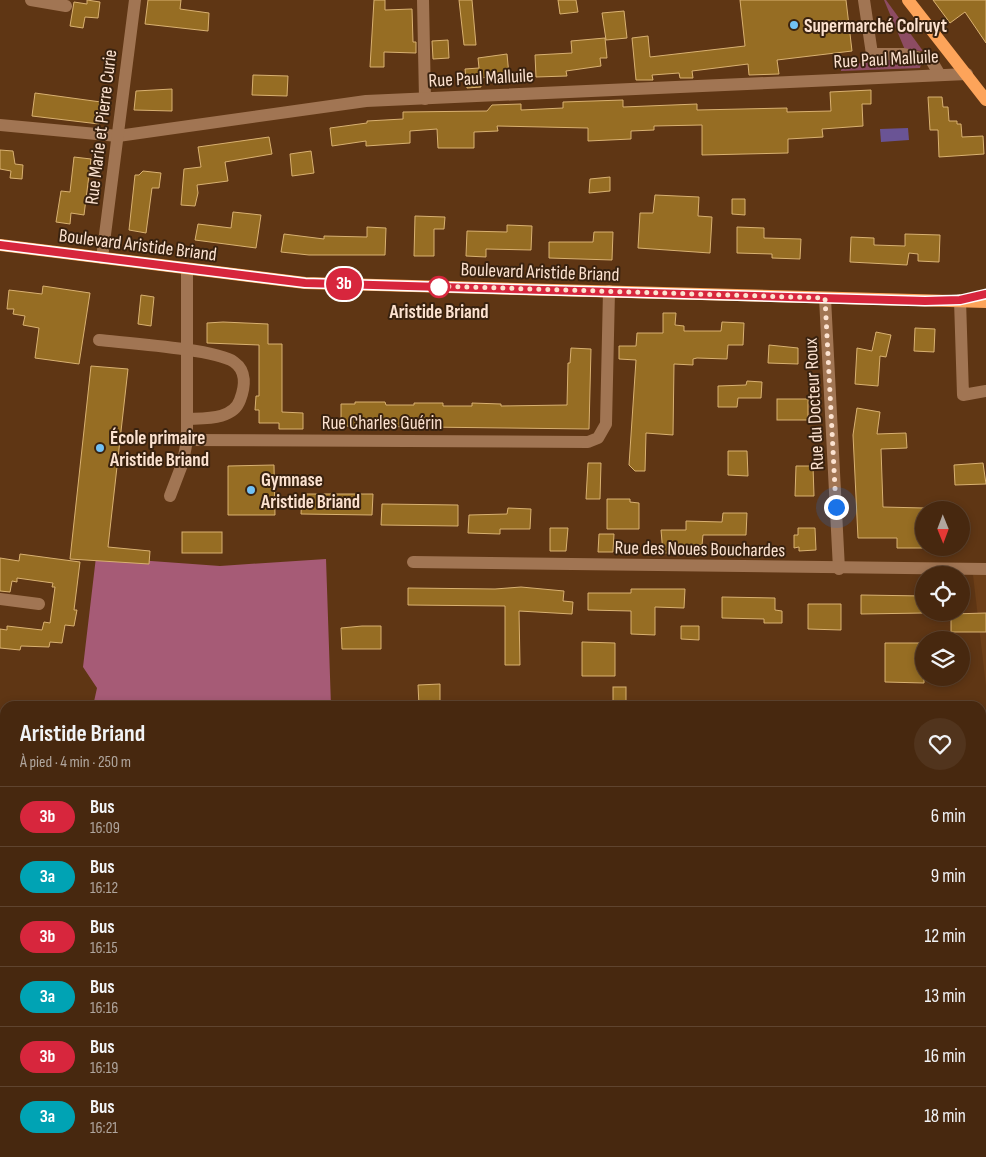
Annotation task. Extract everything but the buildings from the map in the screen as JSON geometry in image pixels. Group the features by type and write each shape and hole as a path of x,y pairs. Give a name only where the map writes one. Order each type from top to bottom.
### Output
{"main road":[{"path":"908,0 986,100"},
{"path":"970,78 986,96"},
{"name":"Boulevard Aristide Briand","path":"0,245 305,283 825,298 960,300"},
{"path":"960,300 986,294"},
{"path":"960,300 986,302"}],"street":[{"path":"31,0 66,6"},
{"name":"Rue Marie et Pierre Curie","path":"102,258 135,0"},
{"path":"424,0 425,98"},
{"path":"864,0 872,54 904,54 930,60 940,75"},
{"name":"Rue Paul Malluile","path":"0,125 118,136 366,101 940,75 970,78"},
{"path":"170,496 183,462 187,440 187,269"},
{"name":"Rue Charles Guérin","path":"187,440 588,442 598,438 606,424 609,291"},
{"name":"Rue du Docteur Roux","path":"825,298 839,569"},
{"path":"960,300 963,395 986,391"},
{"path":"99,340 186,350 224,357 234,362 243,374 244,383 239,405 233,412 222,416 187,419"},
{"name":"Rue des Noues Bouchardes","path":"413,562 986,570"},
{"path":"0,599 39,604"}],"shaded area":[{"path":"884,0 886,0 923,51 905,50"},
{"path":"890,59 921,64 920,68 841,71 841,66"},
{"path":"908,128 909,140 881,142 880,129"},
{"path":"96,557 220,566 326,559 331,701 94,701 97,688 83,667"},
{"path":"986,574 986,686 973,575"}],"bus line":[{"name":"3b","path":"0,245 305,283 925,301 960,300 986,294"}],"place":[{"name":"Supermarché Colruyt","path":"794,25"},
{"name":"Aristide Briand","path":"439,287"},
{"name":"École primaire Aristide Briand","path":"100,448"},
{"name":"Gymnase Aristide Briand","path":"251,490"}],"route":[{"path":"439,287 435,286 825,298 836,507"}]}
